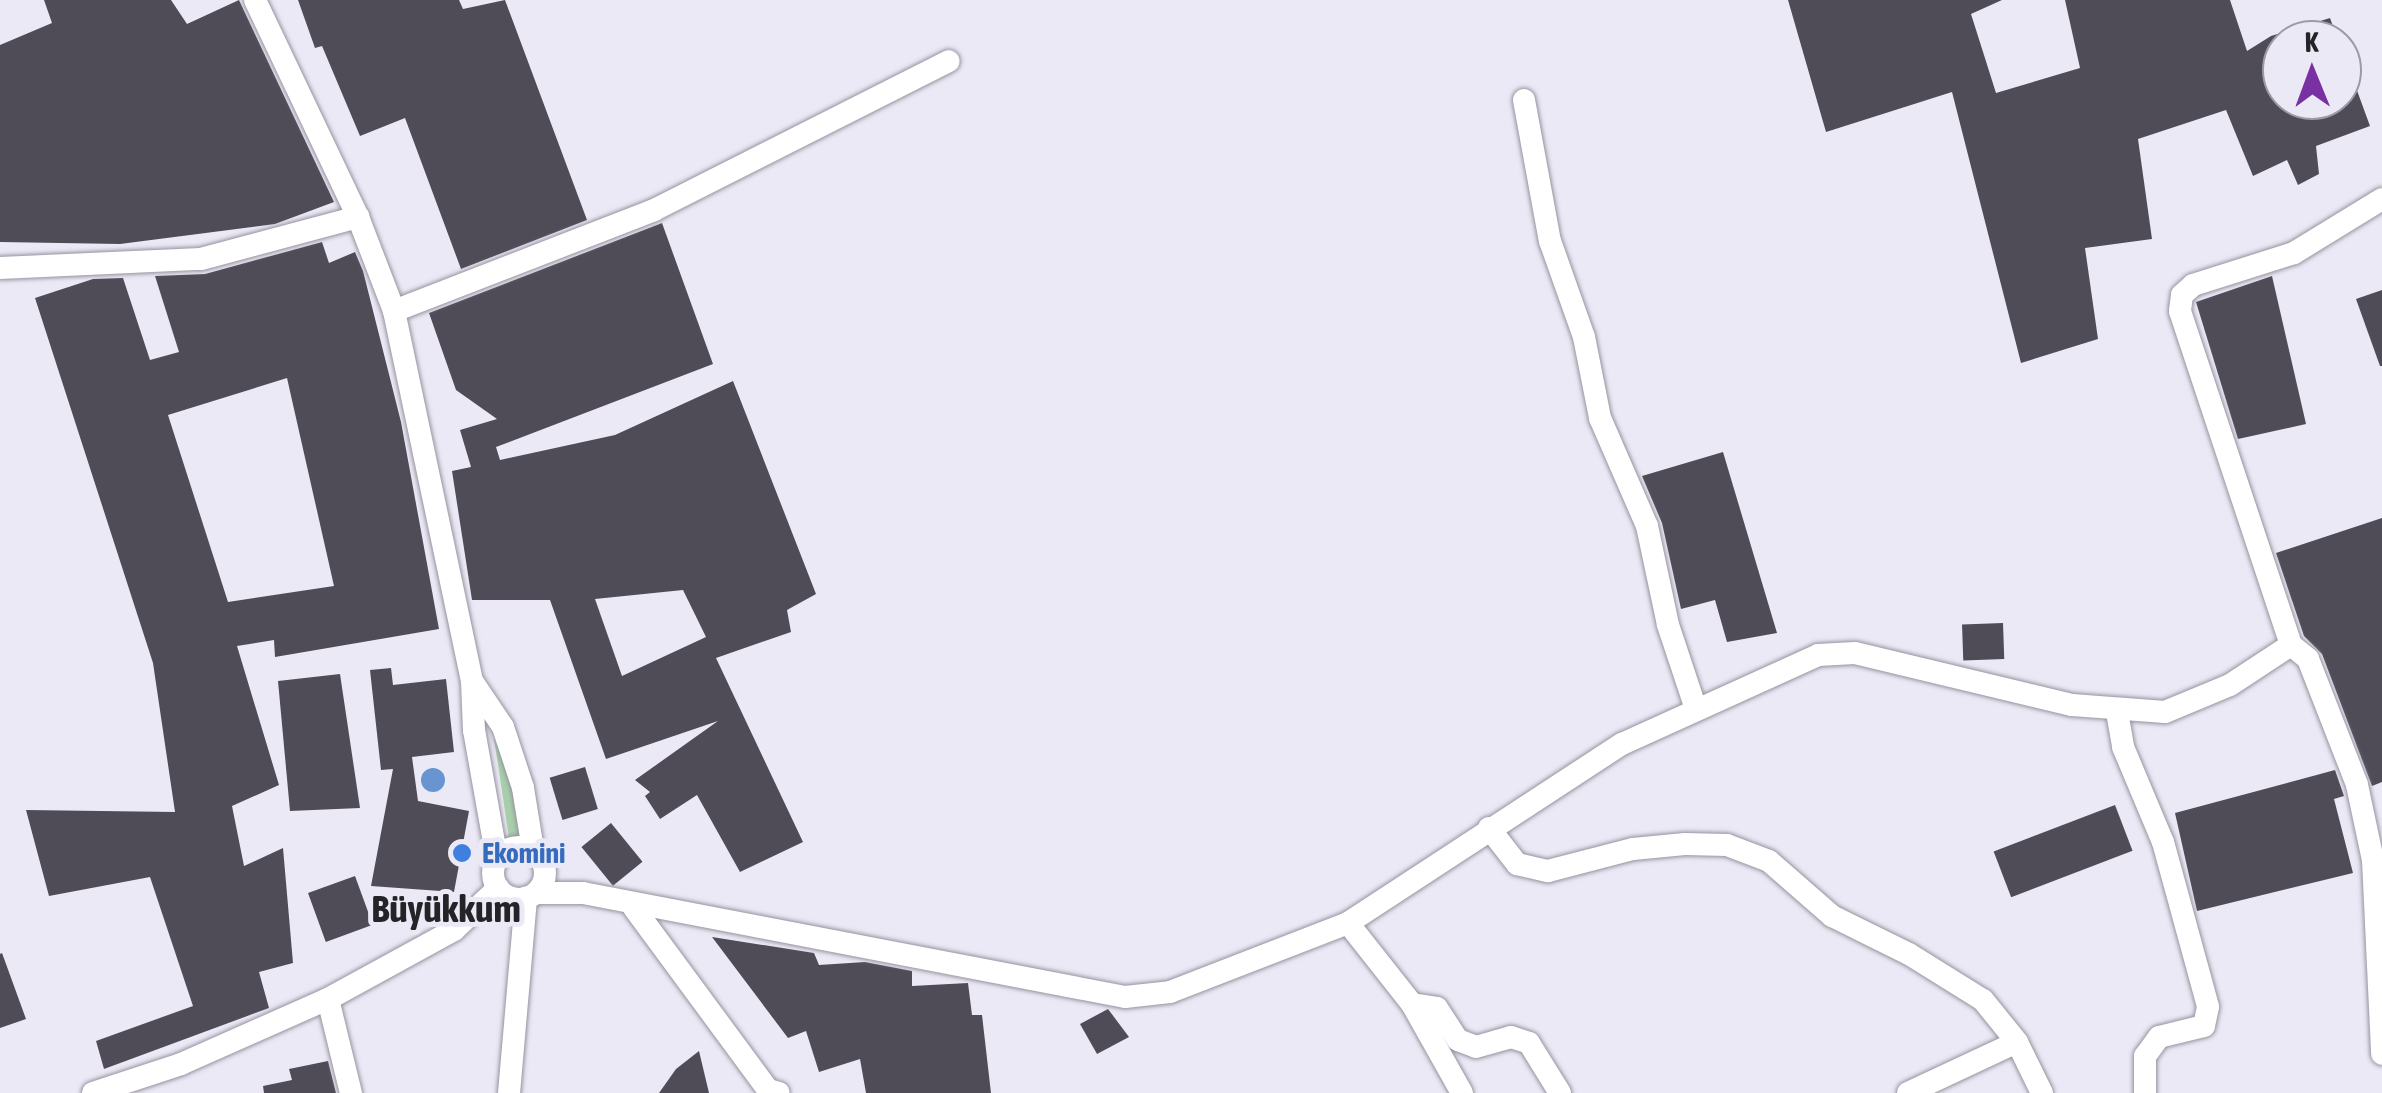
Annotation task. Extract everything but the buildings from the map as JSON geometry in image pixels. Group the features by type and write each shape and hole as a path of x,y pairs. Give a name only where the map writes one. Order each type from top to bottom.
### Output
{"street":[{"path":"93,1093 181,1064 328,999 454,930 498,888 497,859 474,730 472,680 394,312 358,217 255,0"},
{"path":"394,312 654,210 949,61"},
{"path":"1524,100 1550,241 1584,337 1600,418 1647,526 1668,625 1696,709"},
{"path":"2382,200 2294,253 2193,284 2182,296 2180,311 2291,645 2308,658 2357,784 2373,860 2382,1054"},
{"path":"0,268 202,259 358,217"},
{"path":"498,888 531,895 583,893 634,908 1124,997 1170,992 1348,922 1622,744 1818,655 1854,653 1994,690 2116,712 2165,712 2230,685 2291,645"},
{"path":"472,680 503,727 545,878 531,895 509,1093"},
{"path":"2116,712 2123,747 2163,842 2208,1008 2204,1026 2158,1036 2145,1056 2145,1093"},
{"path":"1489,828 1517,864 1548,871 1633,849 1686,844 1727,845 1768,861 1832,916 1909,954 1982,1000 2017,1042 2042,1093"},
{"path":"497,859 517,847 538,856 583,893"},
{"path":"634,908 772,1092"},
{"path":"1348,922 1412,1004 1462,1093"},
{"path":"328,999 352,1093"},
{"path":"1412,1004 1437,1008 1458,1040 1476,1046 1512,1037 1530,1043 1560,1093"},
{"path":"1908,1093 2017,1042"}],"green space":[{"path":"494,738 515,788 523,837 509,838"}],"water":[{"path":"433,768 442,771 442,789 433,792 424,789 421,780 424,771"}],"place":[{"name":"Ekomini","path":"462,853"}],"district":[{"name":"Büyükkum","path":"446,909"}]}
